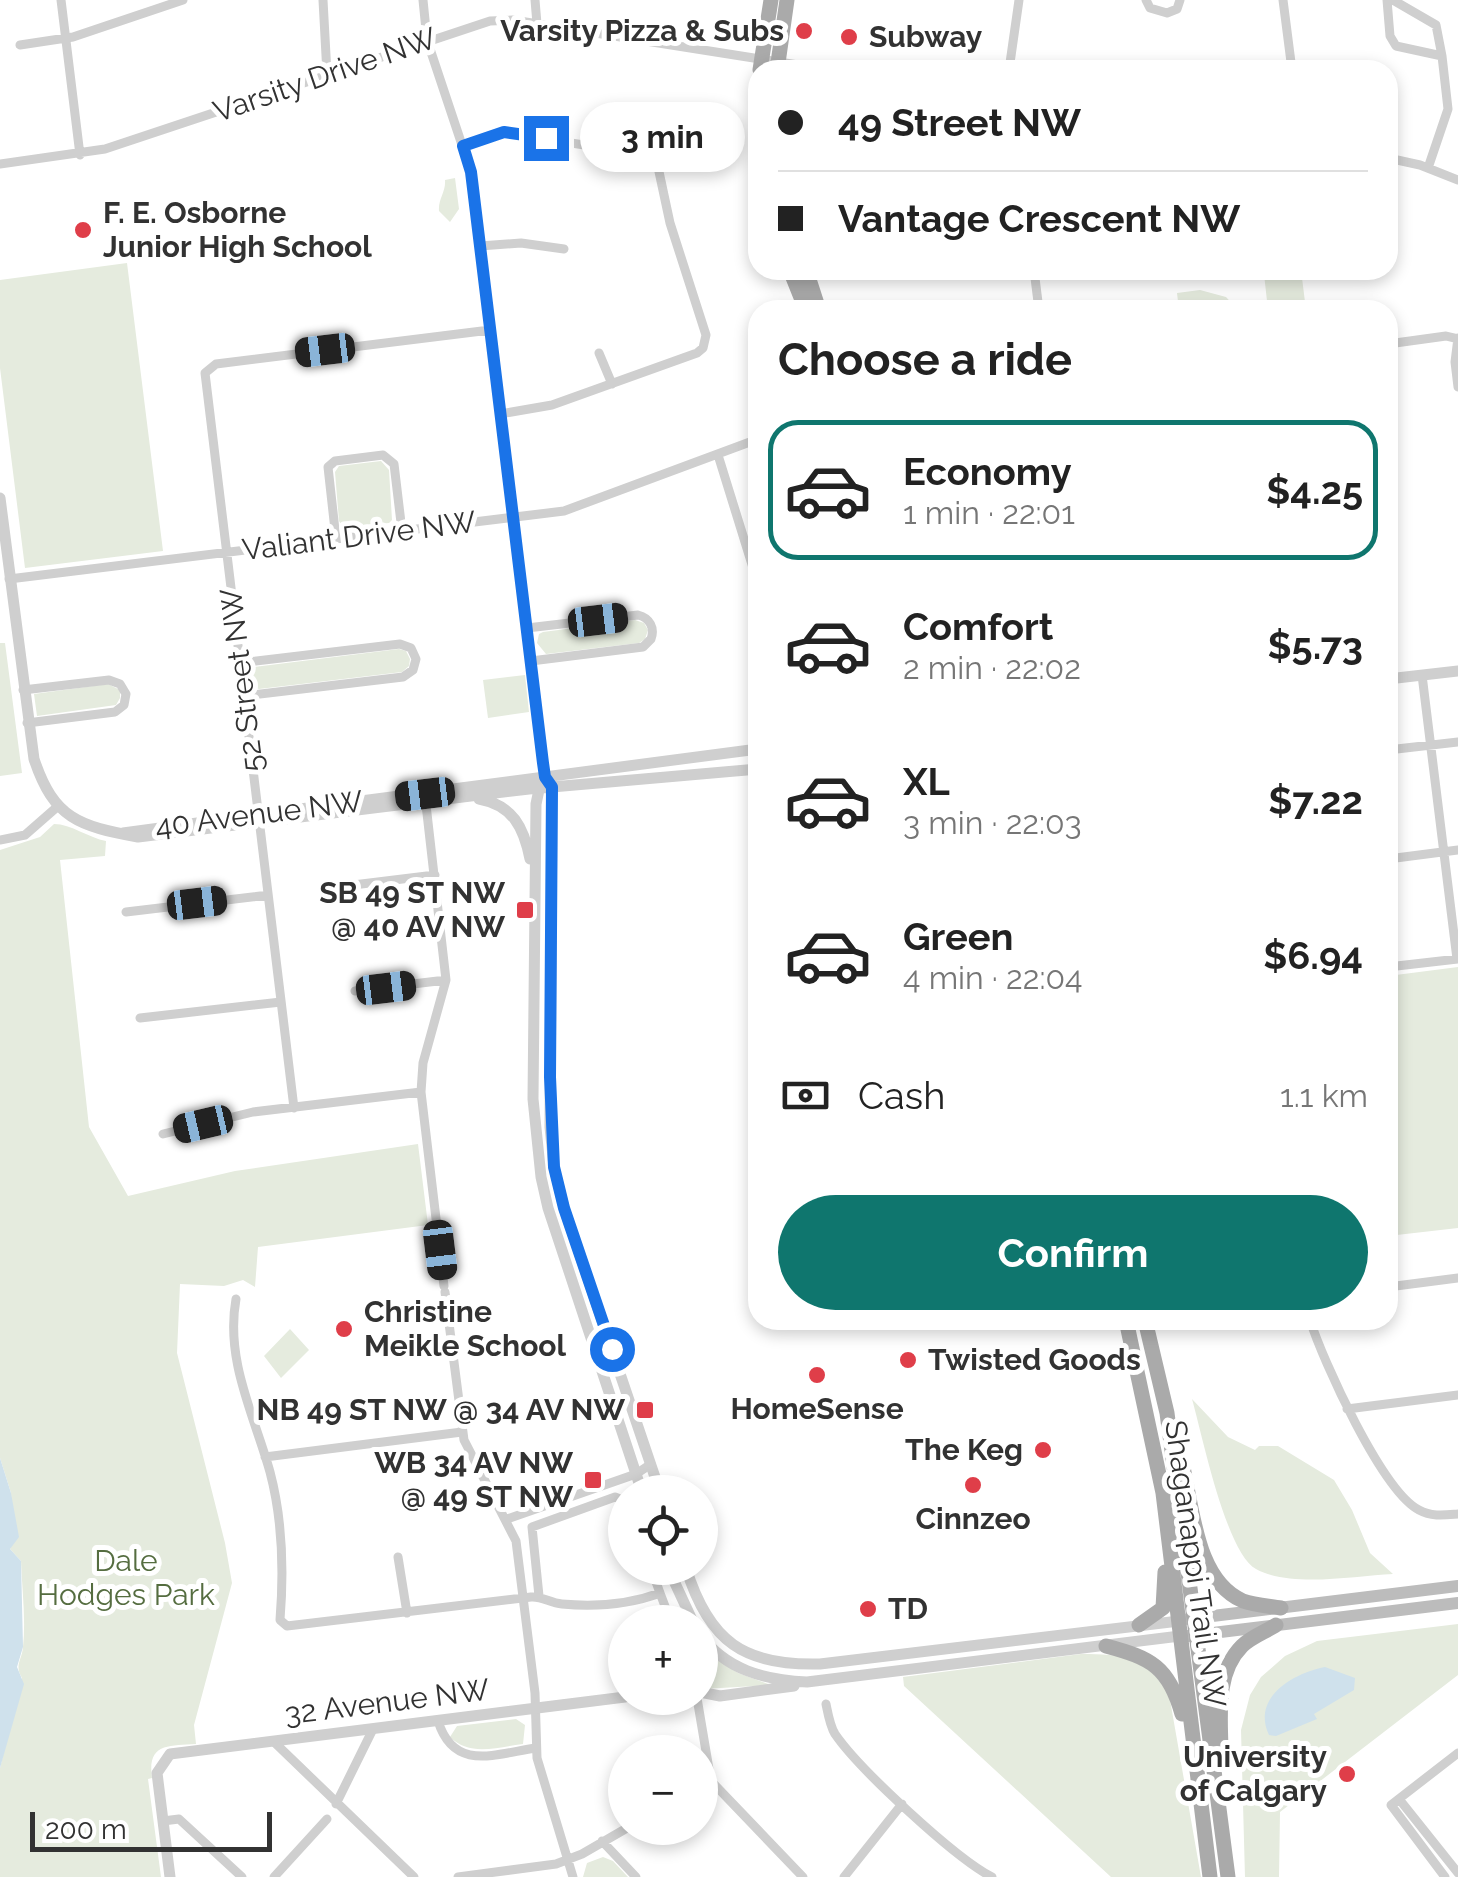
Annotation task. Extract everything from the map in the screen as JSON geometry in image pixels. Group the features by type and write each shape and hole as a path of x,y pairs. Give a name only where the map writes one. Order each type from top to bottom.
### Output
{"main road":[{"path":"761,60 772,0"},
{"path":"779,60 786,0"},
{"name":"Shaganappi Trail NW","path":"1128,1330 1220,1803 1228,1877"},
{"name":"Shaganappi Trail NW","path":"1148,1330 1168,1413 1199,1790 1210,1877"},
{"path":"1168,1413 1200,1541 1216,1580 1245,1602 1281,1608"},
{"path":"1139,1626 1156,1615 1165,1602 1166,1578 1148,1459 1152,1445"},
{"path":"1187,1628 1281,1608 1458,1586"},
{"path":"1187,1628 1276,1625 1458,1602"},
{"path":"1220,1803 1220,1706 1225,1675 1239,1649 1276,1625"},
{"path":"1106,1646 1140,1655 1164,1673 1178,1702 1199,1790"}],"street":[{"path":"62,0 80,155"},
{"path":"20,44 66,38 183,0"},
{"path":"323,0 328,74"},
{"path":"423,0 427,40 471,172 545,784 554,1167 564,1208 655,1475"},
{"path":"535,0 536,24"},
{"path":"1010,60 1019,0"},
{"path":"1146,0 1154,10 1169,13 1178,9 1180,0"},
{"path":"1283,0 1291,60"},
{"path":"1428,168 1448,109 1442,56 1436,25 1390,0 1390,36 1396,46 1442,56"},
{"name":"Varsity Drive NW","path":"0,164 80,155 490,21 536,24 748,62"},
{"path":"463,146 504,132 652,156 706,335 706,343 696,353 540,408 500,414"},
{"path":"1398,160 1458,180"},
{"path":"480,246 521,242 564,248"},
{"name":"52 Street NW","path":"294,1108 205,380 207,369 216,364 490,330"},
{"path":"1398,343 1446,336 1458,339 1458,388"},
{"path":"600,353 612,384"},
{"name":"Valiant Drive NW","path":"9,579 564,511 748,444"},
{"path":"336,539 328,467 335,461 383,455 394,464 402,531"},
{"path":"718,455 748,549"},
{"path":"0,498 27,723 40,778 58,806 25,835 0,840"},
{"path":"527,628 638,615 653,628 651,640 642,647 530,661"},
{"path":"240,664 400,644 411,648 416,659 413,670 403,677 244,696"},
{"path":"1398,678 1458,670"},
{"path":"1398,967 1457,959 1422,675"},
{"path":"23,690 109,680 120,684 126,694 124,705 114,712 27,723"},
{"path":"1398,749 1458,742"},
{"name":"40 Avenue NW","path":"426,798 470,797 748,751"},
{"name":"40 Avenue NW","path":"58,806 84,825 138,837 258,818 545,784 748,771"},
{"path":"545,784 535,883 533,1099 541,1178 636,1474"},
{"path":"470,797 499,805 518,821 535,883"},
{"path":"426,798 446,980 424,1063 421,1092 462,1432 472,1461 516,1540 536,1708 536,1748 572,1877"},
{"path":"1398,858 1458,850"},
{"path":"345,886 435,875"},
{"path":"126,912 268,894"},
{"path":"355,992 446,980"},
{"path":"140,1018 281,1002"},
{"path":"162,1134 237,1115 421,1092"},
{"path":"1398,1286 1458,1278"},
{"path":"236,1299 233,1350 265,1457 282,1544 280,1620 287,1626 540,1596 559,1604 614,1604 660,1593"},
{"path":"1314,1330 1333,1382 1404,1497 1422,1512 1458,1514"},
{"path":"1348,1408 1458,1395"},
{"path":"265,1457 462,1432"},
{"path":"507,1519 653,1469"},
{"path":"540,1596 532,1527 608,1500"},
{"path":"398,1557 407,1613"},
{"path":"657,1585 665,1605"},
{"path":"693,1585 714,1626 729,1642 765,1661 820,1664 1139,1626 1187,1628"},
{"path":"718,1696 1106,1646 1187,1628"},
{"path":"718,1654 734,1666 762,1677 808,1682"},
{"name":"32 Avenue NW","path":"163,1821 157,1773 170,1754 608,1698"},
{"path":"826,1704 833,1731 902,1804 992,1877"},
{"path":"438,1721 449,1744 459,1753 471,1756 536,1748"},
{"path":"336,1804 372,1729"},
{"path":"273,1741 414,1877"},
{"path":"1395,1802 1458,1753"},
{"path":"718,1788 803,1877"},
{"path":"1395,1802 1458,1873"},
{"path":"1395,1802 1445,1877"},
{"path":"844,1877 902,1804"},
{"path":"170,1877 163,1821 178,1818 242,1877"},
{"path":"274,1877 327,1819"},
{"path":"458,1877 569,1860 608,1838"},
{"path":"602,1841 636,1877"}],"green space":[{"path":"455,178 459,209 450,222 439,207 445,180"},
{"path":"127,263 163,551 25,568 0,368 0,280"},
{"path":"1265,280 1302,280 1305,300 1267,300"},
{"path":"1200,290 1229,300 1178,300 1177,293"},
{"path":"381,461 389,470 392,520 343,527 339,521 335,472 339,466"},
{"path":"635,620 644,623 648,630 639,643 546,654 537,643 543,632"},
{"path":"0,643 5,643 22,773 0,776"},
{"path":"406,651 410,659 402,672 259,689 251,686 253,667"},
{"path":"525,675 529,712 488,718 483,680"},
{"path":"108,684 120,690 116,705 37,716 34,694"},
{"name":"Dale Hodges Park","path":"54,824 106,841 105,856 60,860 89,1127 128,1196 235,1171 418,1144 428,1225 258,1247 255,1287 243,1280 224,1286 180,1284 177,1353 232,1583 194,1725 196,1744 162,1749 153,1758 152,1778 148,1779 161,1877 0,1877 0,1768 22,1678 19,1666 24,1626 21,1561 10,1549 11,1493 0,1458 0,850 40,837"},
{"path":"1458,967 1458,1228 1398,1235 1398,975"},
{"path":"290,1329 309,1350 281,1378 264,1356"},
{"path":"1192,1399 1228,1437 1255,1450 1259,1446 1278,1446 1334,1480 1370,1553 1393,1574 1304,1579 1270,1575 1256,1569 1245,1559 1225,1517"},
{"path":"1458,1624 1458,1675 1280,1812 1279,1877 1245,1877 1241,1730 1250,1695 1261,1677 1285,1656 1317,1641"},
{"path":"1081,1654 1132,1660 1151,1672 1169,1694 1201,1877 1111,1877 904,1686 903,1677"},
{"path":"718,1660 738,1673 771,1685 718,1688"},
{"path":"516,1719 525,1725 523,1744 475,1749 450,1737 457,1726"},
{"path":"603,1857 613,1861 628,1877 583,1877 587,1863"}],"water":[{"path":"0,1458 19,1537 10,1549 21,1561 23,1647 17,1667 24,1684 0,1768"},
{"path":"1325,1667 1355,1678 1354,1690 1314,1714 1317,1719 1276,1736 1269,1735 1265,1721 1271,1698 1289,1681"}],"place":[{"name":"Varsity Pizza & Subs","path":"804,31"},
{"name":"Subway","path":"849,37"},
{"name":"F. E. Osborne Junior High School","path":"83,230"},
{"name":"SB 49 ST NW @ 40 AV NW","path":"525,910"},
{"name":"Christine Meikle School","path":"344,1329"},
{"name":"Twisted Goods","path":"908,1360"},
{"name":"HomeSense","path":"817,1375"},
{"name":"NB 49 ST NW @ 34 AV NW","path":"645,1410"},
{"name":"The Keg","path":"1043,1450"},
{"name":"WB 34 AV NW @ 49 ST NW","path":"593,1480"},
{"name":"Cinnzeo","path":"973,1485"},
{"name":"TD","path":"868,1609"},
{"name":"University of Calgary","path":"1347,1774"}],"route":[{"path":"546,138 504,132 463,146 471,172 543,763 545,777 552,787 550,1126 554,1167 612,1349"}]}
